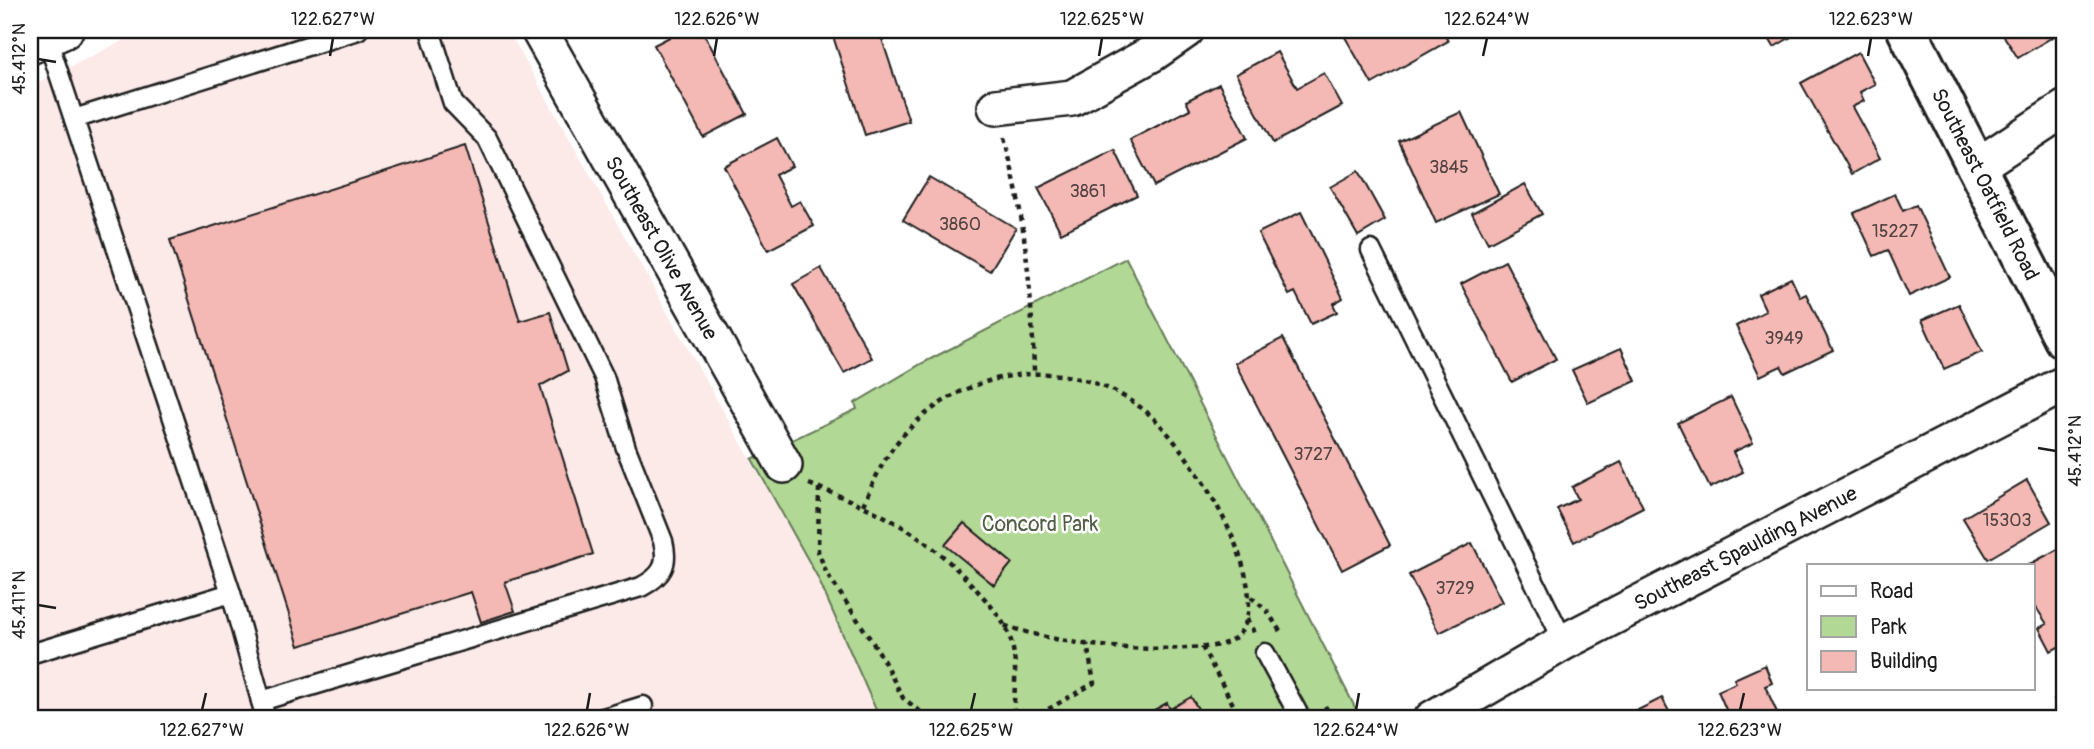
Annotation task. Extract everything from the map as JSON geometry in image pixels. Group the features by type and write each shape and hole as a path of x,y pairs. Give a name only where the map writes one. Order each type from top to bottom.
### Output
{"main road":[{"name":"Southeast Oatfield Road","path":"1908,30 2064,339"}],"street":[{"name":"Southeast Olive Avenue","path":"539,30 784,466"},
{"path":"996,107 1072,98 1153,53 1186,30"},
{"path":"1976,167 2064,109"},
{"name":"Southeast Spaulding Avenue","path":"1432,719 1564,642 2064,384"}],"lane":[{"path":"74,119 358,30"},
{"path":"261,701 641,587 655,579 664,568 666,554 663,541 626,448 604,377 486,138 453,103 430,30"},
{"path":"47,38 231,593 267,719"},
{"path":"1371,250 1564,642"},
{"path":"30,654 231,593"},
{"path":"1265,653 1301,719"},
{"path":"600,719 643,706"}],"path":[{"path":"996,107 1012,165 1032,307 1034,372"},
{"path":"863,505 878,472 898,441 923,416 953,394 986,381 1034,372 1076,376 1094,382 1149,414 1188,458 1207,488 1240,558 1251,596 1247,619 1236,637 1223,644 1202,647 1128,650 1027,633 1003,625"},
{"path":"784,466 794,477 863,505 909,528 936,548 981,595 1003,625 1014,654 1013,719"},
{"path":"819,488 818,551 826,572 879,652 903,698 930,719"},
{"path":"1031,719 1094,683 1087,644"},
{"path":"1202,647 1241,719"}],"shaded area":[{"path":"144,30 508,30 816,575 880,719 30,719 30,87"}],"green space":[{"name":"Concord Park","path":"1126,258 1361,719 880,719 817,576 752,459 857,409 855,403 921,364"}],"building":[{"path":"683,30 702,30 747,114 703,137 654,45"},
{"path":"831,30 879,30 909,121 865,135"},
{"path":"1341,30 1442,30 1448,41 1372,84"},
{"path":"1764,30 1803,30 1774,47"},
{"path":"2000,30 2064,30 2018,58"},
{"path":"1277,52 1297,88 1324,73 1342,106 1273,143 1236,74"},
{"path":"1858,52 1875,84 1860,92 1864,101 1852,107 1880,158 1852,174 1801,83"},
{"path":"1219,84 1247,138 1154,186 1130,140 1190,109 1186,101"},
{"path":"1461,112 1499,194 1436,223 1399,141"},
{"path":"777,138 792,166 775,175 791,206 800,201 814,226 768,250 724,166"},
{"path":"465,146 520,321 550,312 568,371 540,386 593,554 505,582 515,611 481,622 471,592 299,646 170,240"},
{"path":"1115,150 1137,195 1061,233 1038,188"},
{"path":"1358,171 1385,220 1358,236 1330,187"},
{"path":"929,177 1016,228 990,271 903,220"},
{"path":"1525,184 1542,214 1488,243 1472,213"},
{"path":"1895,194 1903,211 1916,205 1950,277 1909,296 1888,250 1874,256 1854,213"},
{"path":"1301,212 1343,298 1333,304 1337,312 1311,324 1295,292 1289,295 1258,233"},
{"path":"1505,261 1556,359 1512,382 1461,284"},
{"path":"821,268 872,358 844,373 793,284"},
{"path":"1791,278 1800,297 1806,294 1833,350 1785,373 1781,366 1760,376 1736,326 1766,311 1758,294"},
{"path":"1959,304 1982,352 1944,369 1922,320"},
{"path":"1283,338 1390,545 1342,570 1235,363"},
{"path":"1621,348 1636,381 1588,403 1572,370"},
{"path":"1731,397 1753,443 1733,452 1743,472 1710,488 1678,423"},
{"path":"1621,462 1643,507 1574,542 1557,509 1578,499 1572,487"},
{"path":"2027,480 2051,522 1988,559 1963,518"},
{"path":"964,523 1012,563 994,585 945,545"},
{"path":"1472,543 1502,602 1439,633 1409,575"},
{"path":"2064,546 2064,644 2051,651 2039,628 2047,624 2035,606 2035,564 2030,564"},
{"path":"1765,665 1772,683 1765,686 1780,719 1730,719 1718,691 1736,683 1734,679"},
{"path":"2064,694 2064,717 2054,699"},
{"path":"1191,697 1204,719 1138,719 1167,703 1170,709"},
{"path":"1662,698 1673,719 1620,719"}]}
